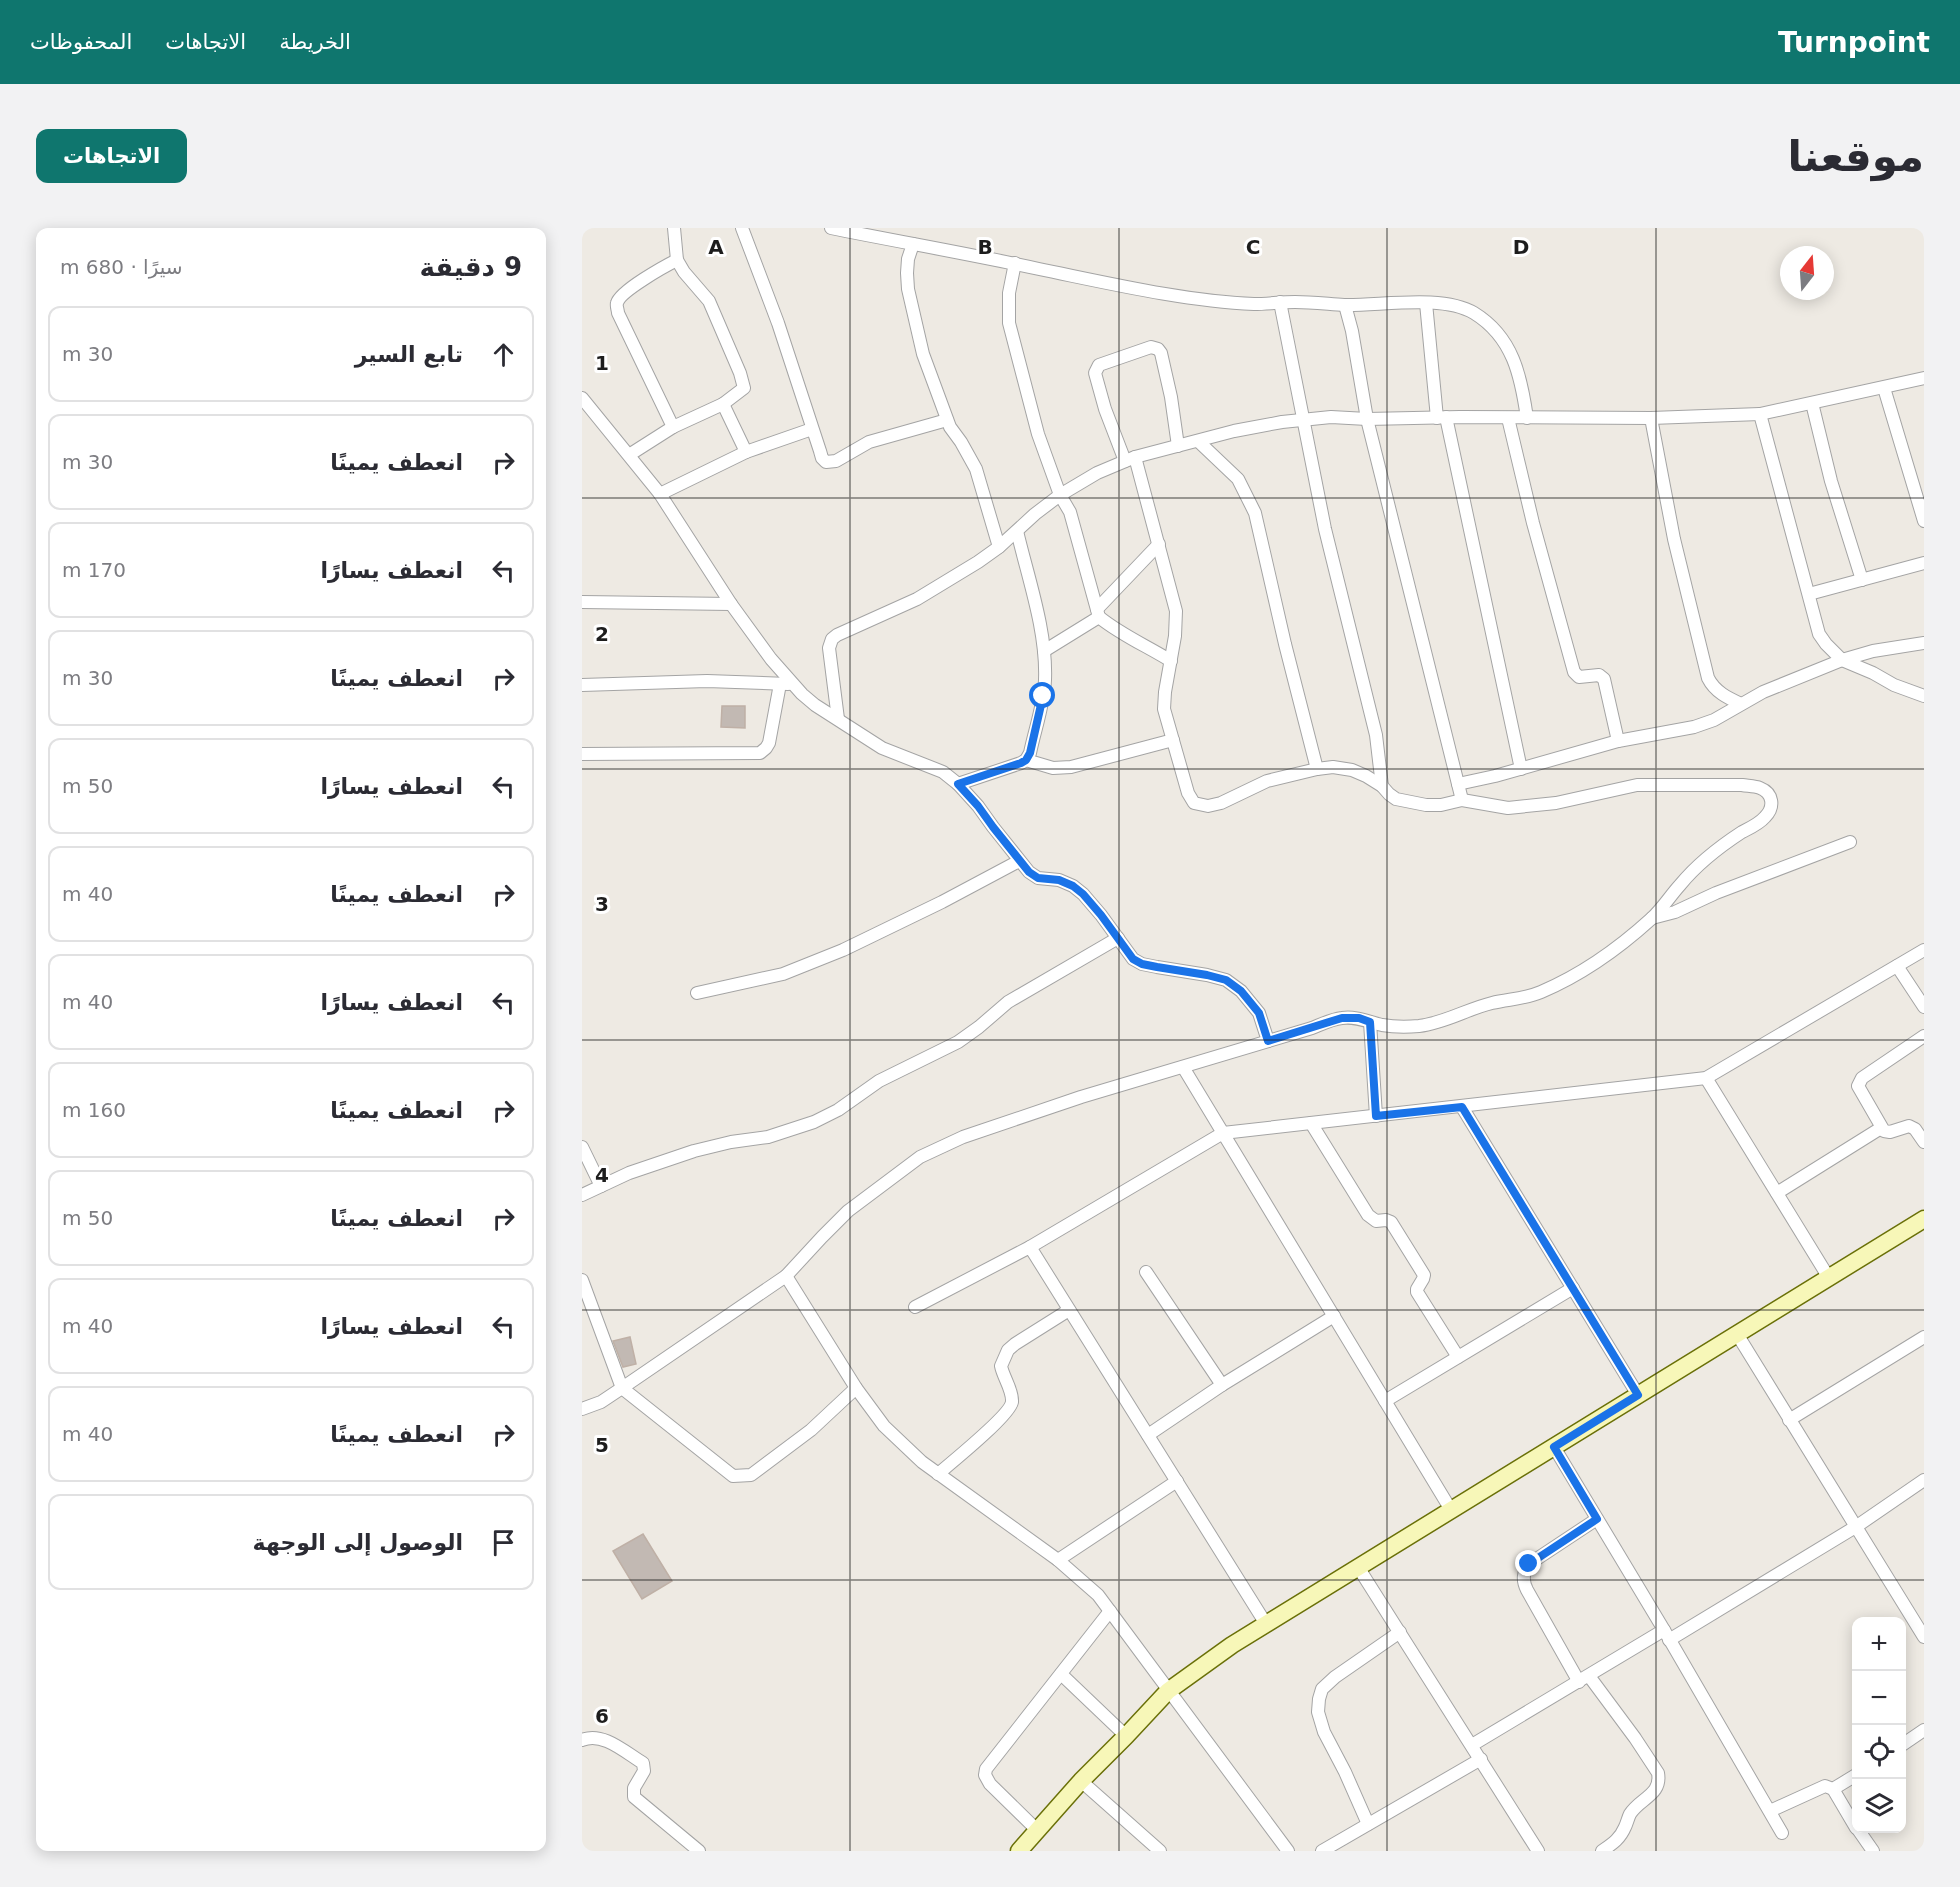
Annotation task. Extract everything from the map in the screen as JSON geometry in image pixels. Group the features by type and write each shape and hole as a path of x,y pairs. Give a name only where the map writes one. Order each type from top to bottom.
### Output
{"main road":[{"path":"1019,1851 1081,1781 1168,1691 1232,1645 1924,1220"}],"street":[{"path":"628,455 674,427 723,404 743,390 744,385 740,373 710,301 684,272 677,260 674,228"},
{"path":"742,228 778,322 822,458 826,462 831,462 869,442 947,420"},
{"path":"831,228 1160,292 1255,304 1281,302 1345,305 1426,303 1457,306 1473,313 1500,338 1514,357 1521,380 1527,418"},
{"path":"913,244 908,259 907,273 912,314 923,354 947,420 976,469 999,547"},
{"path":"674,427 618,313 617,304 620,297 656,270 677,260"},
{"path":"1015,263 1009,293 1009,322 1031,413 1060,495 1070,512 1098,613 1117,632 1171,662"},
{"path":"1281,302 1325,529 1376,735 1382,786"},
{"path":"1426,303 1442,417 1521,769"},
{"path":"1345,305 1367,419 1462,800"},
{"path":"582,1410 601,1402 786,1276 848,1211 921,1157 963,1137 1081,1097 1342,1018 1359,1018 1384,1026 1420,1026 1449,1019 1493,1003 1539,993 1568,980 1610,953 1652,918 1701,863 1721,846 1765,818 1772,804 1767,792 1759,787 1646,785 1534,806 1508,808 1462,800 1441,805 1425,805 1396,799 1382,786 1352,770 1333,767 1267,781 1221,803 1208,806 1194,803 1188,793 1164,709 1176,629 1176,611 1159,544 1130,459 1104,409 1095,373 1099,365 1150,347 1158,349 1161,353 1171,397 1178,446"},
{"path":"838,719 829,648 832,639 917,599 999,547 1060,495 1097,473 1130,459 1234,431 1302,419 1331,417 1367,419 1651,418 1760,414 1924,378"},
{"path":"1884,388 1924,521"},
{"path":"582,398 660,494 731,604 787,684 882,748 943,772 958,784 978,806 1019,861 1038,878 1059,880 1073,886 1083,894 1133,959 1142,964 1226,980 1241,991 1259,1013 1268,1041"},
{"path":"1812,403 1831,481 1862,580"},
{"path":"723,404 747,452"},
{"path":"1760,414 1820,634 1826,644 1842,660 1894,685 1924,696"},
{"path":"1508,418 1533,523 1574,672 1579,677 1599,675 1604,678 1618,741"},
{"path":"1651,418 1674,539 1708,678 1719,692 1741,704"},
{"path":"660,494 747,452 812,429"},
{"path":"1198,441 1238,480 1256,513 1285,644 1317,769"},
{"path":"958,784 992,774 1026,760 1030,753 1045,682 1044,651 1041,629 1017,531"},
{"path":"1044,651 1098,613 1159,544"},
{"path":"1809,594 1924,563"},
{"path":"582,603 731,604"},
{"path":"1458,784 1521,769 1618,741 1695,727 1714,720 1762,692 1842,660 1873,651 1924,643"},
{"path":"582,685 707,681 787,684"},
{"path":"582,754 760,753 769,743 787,684"},
{"path":"1026,760 1053,768 1071,767 1173,740"},
{"path":"1652,918 1675,912 1727,889 1850,842"},
{"path":"697,993 783,974 843,950 942,902 1019,861"},
{"path":"582,1195 629,1173 694,1151 731,1142 768,1137 814,1122 838,1110 879,1081 958,1042 1008,1002 1118,938"},
{"path":"915,1307 1030,1247 1223,1133 1706,1078 1924,950"},
{"path":"1897,966 1924,1007"},
{"path":"1370,1022 1376,1116"},
{"path":"1924,1036 1862,1078 1858,1088 1881,1128 1887,1132 1906,1126 1912,1127 1924,1142"},
{"path":"1183,1067 1451,1510"},
{"path":"1706,1078 1829,1278"},
{"path":"1462,1107 1638,1395"},
{"path":"1311,1123 1368,1215 1376,1221 1391,1222 1424,1275 1417,1292 1458,1357"},
{"path":"1777,1193 1881,1128"},
{"path":"582,1147 601,1186"},
{"path":"1030,1247 1266,1624"},
{"path":"1146,1272 1222,1385"},
{"path":"786,1276 856,1388 884,1425 922,1462 1058,1560 1098,1595 1288,1851"},
{"path":"582,1283 622,1388 733,1476 751,1476 811,1430 856,1388"},
{"path":"1385,1401 1573,1288"},
{"path":"939,1474 989,1430 1011,1406 1012,1397 1001,1366 1008,1350 1070,1310"},
{"path":"1148,1435 1222,1385 1334,1316"},
{"path":"1737,1334 1924,1637"},
{"path":"1789,1420 1924,1336"},
{"path":"1554,1447 1782,1833"},
{"path":"1472,1745 1584,1679 1667,1635 1857,1526 1924,1480"},
{"path":"1058,1560 1177,1481"},
{"path":"1597,1519 1529,1564 1523,1577 1527,1590 1584,1679 1635,1737 1660,1779 1657,1789 1630,1814 1621,1836 1602,1851"},
{"path":"1358,1567 1538,1851"},
{"path":"1038,1831 990,1784 985,1775 989,1765 1110,1611"},
{"path":"1368,1824 1324,1732 1318,1712 1319,1699 1326,1684 1400,1632"},
{"path":"1061,1674 1126,1736"},
{"path":"1906,1742 1924,1730"},
{"path":"582,1740 590,1737 605,1740 643,1763 644,1771 634,1788 634,1797 699,1851"},
{"path":"1322,1851 1481,1759"},
{"path":"1833,1789 1852,1778"},
{"path":"1081,1781 1160,1851"},
{"path":"1770,1811 1828,1786 1833,1789 1852,1820"},
{"path":"1860,1833 1873,1851"}],"building":[{"path":"722,706 745,706 745,728 721,727"},
{"path":"630,1337 636,1364 623,1367 613,1341"},
{"path":"643,1534 672,1581 642,1599 613,1551"}],"route":[{"path":"1043,696 1030,753 1026,760 992,774 958,784 978,806 1019,861 1038,878 1059,880 1073,886 1083,894 1133,959 1142,964 1226,980 1241,991 1259,1013 1268,1041 1342,1018 1359,1018 1370,1022 1376,1116 1462,1107 1638,1395 1554,1447 1597,1519 1529,1564"}]}
